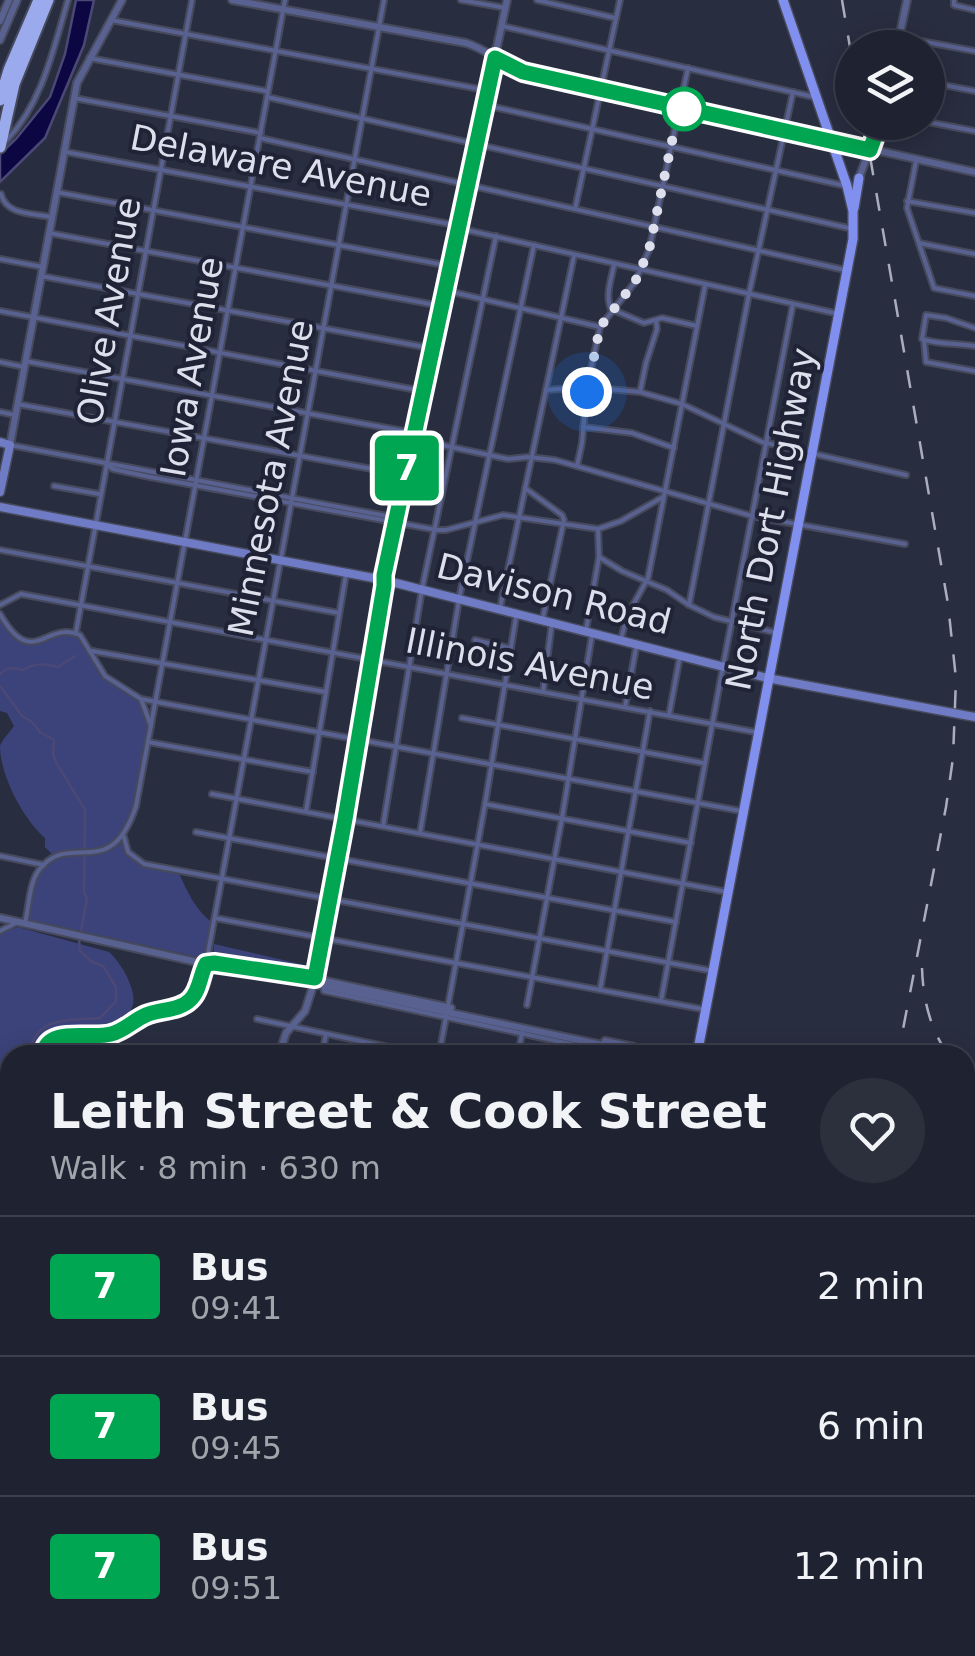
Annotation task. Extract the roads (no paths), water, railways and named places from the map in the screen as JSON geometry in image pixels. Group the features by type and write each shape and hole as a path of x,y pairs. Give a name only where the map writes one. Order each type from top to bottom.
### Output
{"highway":[{"path":"0,100 39,0"},
{"path":"0,147 14,84 48,0"}],"main road":[{"name":"North Dort Highway","path":"698,1045 853,229 847,186 783,0"},
{"path":"847,186 859,178"},
{"path":"853,211 859,178"},
{"path":"0,492 5,444"},
{"name":"Davison Road","path":"0,507 422,588 768,678 975,717"}],"street":[{"path":"0,21 9,0"},
{"path":"0,40 17,0"},
{"path":"0,147 23,122 40,90 68,0"},
{"path":"122,0 79,76 18,404 5,444 106,464 114,470 434,530 499,515 598,529 663,497"},
{"name":"Olive Avenue","path":"76,632 192,0"},
{"path":"232,0 498,48"},
{"name":"Iowa Avenue","path":"125,832 136,806 286,0"},
{"name":"Minnesota Avenue","path":"206,964 384,0"},
{"path":"280,1045 290,1026 305,1011 315,981 384,580 507,4 461,0"},
{"path":"537,0 616,18"},
{"path":"576,209 620,0"},
{"path":"901,30 907,0"},
{"path":"954,2 975,10"},
{"path":"111,20 488,91"},
{"path":"502,26 816,97"},
{"path":"945,45 975,51"},
{"path":"474,46 523,72 975,172"},
{"path":"89,58 268,94 853,229"},
{"path":"578,466 587,387 600,327 642,270 688,68"},
{"path":"945,85 975,91"},
{"path":"689,605 749,294 794,92"},
{"path":"74,98 260,136 847,271"},
{"path":"485,105 847,186"},
{"path":"945,125 975,131"},
{"path":"859,178 874,140"},
{"name":"Delaware Avenue","path":"64,151 459,227 839,314"},
{"path":"916,161 907,208 934,288 975,296"},
{"path":"56,192 450,266"},
{"path":"1,194 10,209 52,217"},
{"path":"908,201 975,214"},
{"path":"49,233 441,306"},
{"path":"382,826 422,588 496,236"},
{"path":"918,242 975,254"},
{"path":"420,833 460,598 534,245"},
{"path":"500,608 574,254"},
{"path":"0,259 138,293 432,348"},
{"path":"615,264 608,293 612,310 644,322 662,318 697,326"},
{"path":"620,639 627,616 647,581 706,284"},
{"path":"444,290 600,327"},
{"path":"661,1001 794,304"},
{"path":"0,310 423,392"},
{"path":"975,328 926,315 922,338 926,362 975,371"},
{"path":"640,392 658,328 656,320"},
{"path":"924,340 975,346"},
{"path":"0,362 212,394 508,459 555,460 752,516 905,544"},
{"path":"546,390 587,387 640,392 682,404 766,443 906,476"},
{"path":"18,404 405,475"},
{"path":"0,412 15,415"},
{"path":"584,427 632,433 674,448"},
{"path":"54,486 101,494"},
{"path":"526,488 562,515 563,524 548,620 543,692"},
{"path":"527,1005 581,699 600,557 598,529"},
{"path":"0,550 339,612"},
{"path":"600,557 714,617 777,633"},
{"path":"306,812 346,572"},
{"name":"Illinois Avenue","path":"0,606 21,594 757,732"},
{"path":"441,1045 517,612"},
{"path":"0,614 10,632 26,641 76,632 106,676 141,700 742,812"},
{"path":"475,640 511,648"},
{"path":"626,707 637,644"},
{"path":"92,651 326,692"},
{"path":"669,715 680,654"},
{"path":"141,700 151,728"},
{"path":"600,990 650,712"},
{"path":"462,718 705,763"},
{"path":"148,742 313,772"},
{"path":"212,794 728,892"},
{"path":"485,804 690,842"},
{"path":"22,922 35,877 44,865 55,857 105,850 125,832"},
{"path":"125,832 128,852"},
{"path":"196,832 676,922"},
{"path":"113,846 144,864 713,971"},
{"path":"0,856 44,865"},
{"path":"0,918 206,964 315,981 576,1045"},
{"path":"0,918 5,924 1,931"},
{"path":"215,918 706,1010"},
{"path":"1,931 22,922"},
{"path":"46,1045 53,1038 113,1034 147,1014 186,1003 200,993 209,971 206,964"},
{"path":"315,981 614,1045"},
{"path":"257,1019 371,1045"},
{"path":"520,1045 522,1032"},
{"path":"324,1045 326,1034"}],"waterway":[{"path":"0,674 40,664 58,667 75,656"},
{"path":"0,686 22,716 54,740 56,762 85,810 87,898 81,932"},
{"path":"32,1045 46,1027 66,1020 100,1018 116,1001 116,987 103,966 80,951 79,939"}],"railway":[{"path":"842,0 847,30"},
{"path":"867,140 948,604 956,679 953,758 946,807 900,1045"},
{"path":"922,968 929,1013 942,1045"}]}
